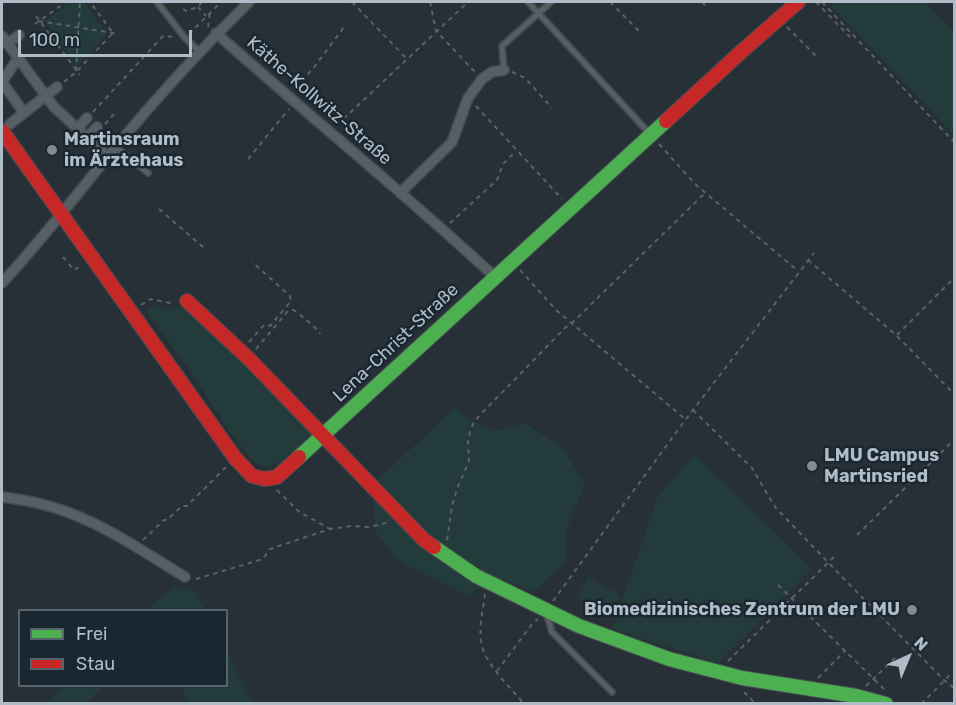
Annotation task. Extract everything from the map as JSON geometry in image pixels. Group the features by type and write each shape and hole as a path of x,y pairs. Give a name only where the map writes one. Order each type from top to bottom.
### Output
{"street":[{"path":"2,283 61,214 103,157 116,147 199,51 249,2"},
{"name":"Lena-Christ-Straße","path":"265,479 277,477 323,436 746,47 798,2"},
{"name":"Käthe-Kollwitz-Straße","path":"216,33 443,229 495,277"},
{"path":"19,35 9,49 2,82 24,113"},
{"path":"9,49 54,107 87,138 103,157"},
{"path":"400,193 452,142 468,98 482,79 492,72 504,70"},
{"path":"57,87 6,128 61,214 235,458 252,476 265,479"},
{"path":"77,129 87,118"},
{"path":"87,138 97,127"},
{"path":"187,301 245,355 424,540 476,576 546,611 622,643 669,659 742,678 888,699"},
{"path":"2,496 52,507 86,520 116,535 184,577"}],"lane":[{"path":"157,2 199,51"},
{"path":"528,2 651,135"},
{"path":"504,70 502,46 551,2"},
{"path":"116,147 148,173"},
{"path":"546,611 552,632 612,692"}],"path":[{"path":"35,24 66,2"},
{"path":"76,72 80,2"},
{"path":"90,2 117,36"},
{"path":"183,9 186,11 198,7 202,2"},
{"path":"87,118 163,36 186,38 221,2"},
{"path":"352,2 406,59"},
{"path":"430,2 436,31 482,79"},
{"path":"329,132 468,2"},
{"path":"610,2 641,33"},
{"path":"702,2 710,5"},
{"path":"816,2 850,37"},
{"path":"822,2 954,142"},
{"path":"198,7 206,16"},
{"path":"36,16 80,75"},
{"path":"779,19 816,57"},
{"path":"39,21 113,33"},
{"path":"248,159 345,27"},
{"path":"57,87 76,72 113,33"},
{"path":"139,56 142,59"},
{"path":"504,70 525,78 552,108"},
{"path":"468,98 571,208"},
{"path":"97,127 106,123 116,112"},
{"path":"651,135 695,184 799,272"},
{"path":"443,229 497,180 503,164 516,151"},
{"path":"446,555 449,520 457,489 468,467 468,442 473,424 565,328 705,193"},
{"path":"470,204 474,209"},
{"path":"159,209 203,247"},
{"path":"497,671 532,624 546,611 686,419 814,253"},
{"path":"63,257 74,270 92,258"},
{"path":"808,260 896,335 954,394"},
{"path":"245,355 264,325 270,326 291,302 290,296 252,262"},
{"path":"512,262 556,310 686,419"},
{"path":"896,335 954,278"},
{"path":"130,310 151,299 170,303 187,301"},
{"path":"245,355 288,311 297,312 320,334"},
{"path":"693,410 752,468 775,507 954,688"},
{"path":"857,535 954,440"},
{"path":"136,548 164,520 167,520 182,506 187,506 235,458"},
{"path":"265,479 298,511 330,530"},
{"path":"184,577 191,580 209,576 263,559 270,549 330,530 377,525"},
{"path":"729,660 837,554"},
{"path":"487,582 481,627 482,646 489,660 524,704"},
{"path":"778,585 873,679 888,699"},
{"path":"856,696 898,655"},
{"path":"921,704 952,672"}],"green space":[{"path":"71,2 84,2 107,34 77,66 45,21"},
{"path":"828,2 926,2 954,31 954,135"},
{"path":"185,306 238,355 312,434 283,461 266,467 250,458 146,311 153,307"},
{"path":"456,407 465,417 494,431 525,423 562,447 585,483 566,532 566,561 534,592 488,574 471,598 401,563 375,531 373,484"},
{"path":"695,455 812,569 718,663 612,629 658,496"},
{"path":"588,577 621,596 609,616 577,598"},
{"path":"173,587 194,590 204,609 148,609"},
{"path":"228,654 253,703 188,703 181,687 228,687"},
{"path":"64,687 104,687 85,703 46,703"}],"traffic: fast":[{"path":"299,457 666,121"},
{"path":"434,547 476,576 579,626 669,659 742,678 856,696 886,704"}],"traffic: jam":[{"path":"666,121 798,2"},
{"path":"2,131 235,458 252,476 265,479 277,477 299,457"},
{"path":"187,301 249,359 424,540 434,547"}],"place":[{"name":"Martinsraum im Ärztehaus","path":"52,150"},
{"name":"LMU Campus Martinsried","path":"812,466"},
{"name":"Biomedizinisches Zentrum der LMU","path":"912,610"}]}
